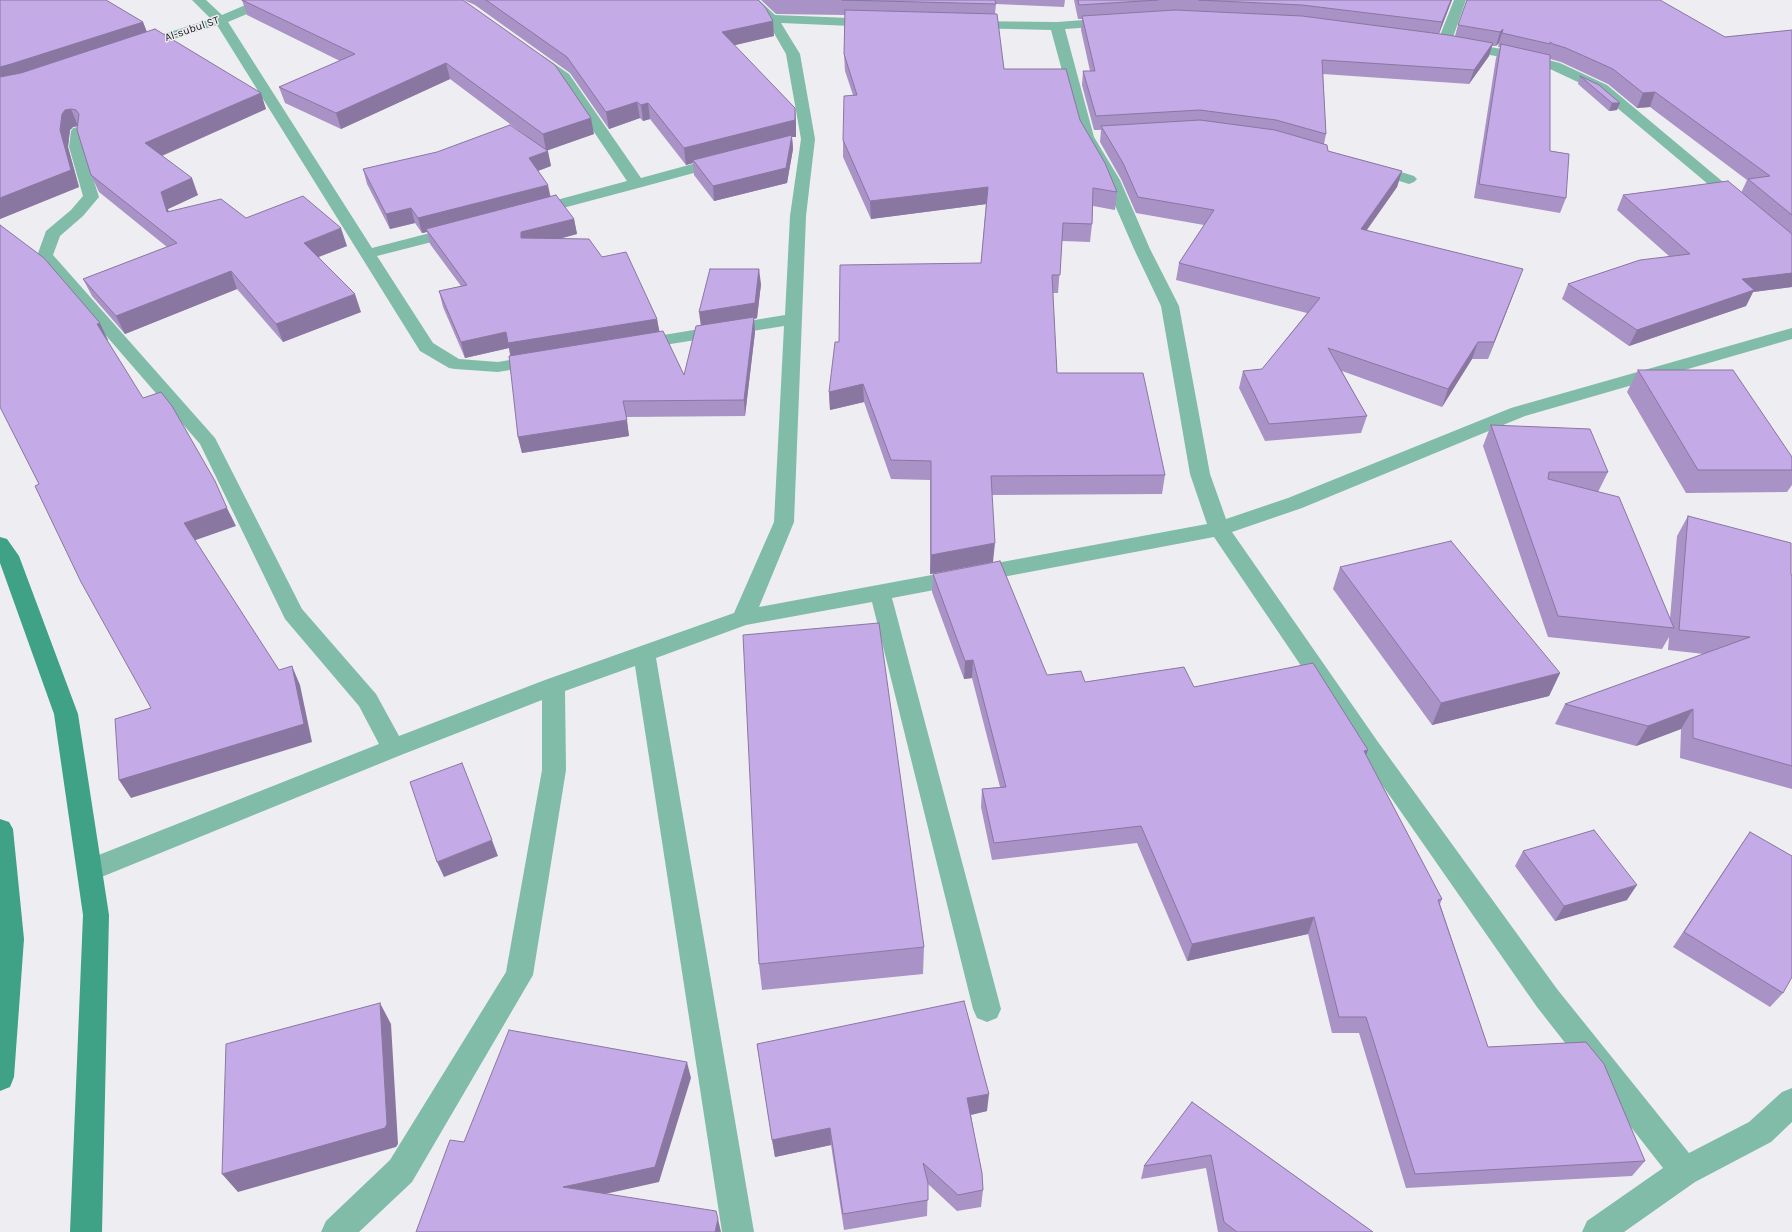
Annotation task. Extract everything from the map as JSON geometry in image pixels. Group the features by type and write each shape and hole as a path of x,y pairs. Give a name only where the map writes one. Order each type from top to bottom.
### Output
{"main road":[{"path":"0,544 8,556 66,714 96,915 86,1232"},
{"path":"0,829 11,939 0,1077"}],"street":[{"path":"198,0 220,20 426,347 455,364 498,367 552,358"},
{"name":"Al-subul ST","path":"129,50 220,20 268,0"},
{"path":"743,618 784,522 801,141 792,54 772,19 751,0"},
{"path":"1444,44 1460,0"},
{"path":"772,19 888,23"},
{"path":"957,24 1057,26 1127,21"},
{"path":"1057,26 1095,137 1112,180 1142,249 1170,306 1200,474 1219,529 1370,749 1546,998 1684,1171"},
{"path":"1429,41 1513,55 1555,66 1602,88 1749,210"},
{"path":"526,50 564,77 637,184"},
{"path":"78,131 76,147 91,197 77,213 52,234 45,256 208,442 293,613 368,700 393,748"},
{"path":"522,214 734,158"},
{"path":"1356,164 1409,179"},
{"path":"368,254 468,228"},
{"path":"622,346 793,319"},
{"path":"90,870 393,748 553,686 743,618 1219,529 1295,502 1518,412 1792,333"},
{"path":"880,592 987,1009"},
{"path":"644,653 738,1232"},
{"path":"337,1232 401,1171 519,975 554,770 553,686"},
{"path":"1598,1232 1684,1171 1760,1132 1792,1102"}],"building":[{"path":"0,0 106,0 143,22 0,67"},
{"path":"242,0 463,0 555,65 591,118 543,134 446,63 336,113 279,87 355,54"},
{"path":"486,0 758,0 765,7 773,21 722,32 795,108 795,120 684,148 648,103 641,105 637,102 606,112 567,57"},
{"path":"842,0 995,0 996,4"},
{"path":"1078,0 1158,0 1079,5"},
{"path":"1199,0 1451,0 1442,22 1302,5"},
{"path":"1467,0 1660,0 1725,37 1792,30 1792,215 1748,179 1770,176 1655,92 1643,93 1613,69 1550,42 1550,44 1502,33 1503,29 1500,32 1458,25"},
{"path":"845,10 997,14 1004,69 1066,69 1080,120 1105,163 1117,192 1093,188 1092,224 1063,223 1060,275 1052,275 1057,373 1143,373 1165,475 991,476 995,543 931,555 931,461 891,460 863,384 829,392 835,342 839,342 840,265 981,263 988,187 870,201 843,140 844,96 857,95 844,54"},
{"path":"1175,10 1302,16 1448,35 1493,43 1474,70 1322,60 1326,134 1276,120 1200,110 1096,116 1083,71 1095,71 1082,16"},
{"path":"155,29 261,93 145,143 192,178 161,192 167,212 221,199 246,218 303,196 341,228 304,243 355,294 276,324 231,271 116,316 83,279 177,243 91,175 77,130 79,114 76,110 65,110 62,114 60,130 71,170 0,198 0,77 21,73"},
{"path":"1501,44 1550,55 1550,151 1569,154 1566,198 1479,184"},
{"path":"1580,76 1599,85 1620,103 1612,103"},
{"path":"1200,120 1275,130 1327,145 1328,151 1402,171 1361,229 1523,269 1494,342 1478,342 1448,389 1328,348 1367,416 1269,424 1243,371 1262,369 1320,298 1179,263 1214,210 1138,197 1123,163 1101,126"},
{"path":"510,125 548,151 529,158 548,185 418,218 411,208 386,214 363,169 437,152"},
{"path":"792,135 786,168 713,186 693,160"},
{"path":"1728,181 1792,234 1792,273 1742,279 1754,290 1637,330 1568,284 1640,260 1690,254 1623,195"},
{"path":"556,195 574,219 521,232 521,238 589,239 602,257 626,252 657,319 508,343 506,332 461,342 439,291 467,285 426,229"},
{"path":"0,225 44,258 100,323 97,324 143,398 161,392 172,406 215,481 227,508 184,523 279,670 292,666 304,724 119,780 115,719 151,708 81,582 35,486 39,484 0,407"},
{"path":"710,269 759,269 755,303 699,312"},
{"path":"754,317 744,400 623,401 627,420 518,437 509,356 663,331 684,375 696,326"},
{"path":"1638,370 1733,370 1792,457 1792,470 1698,470"},
{"path":"1491,425 1590,429 1608,472 1549,472 1548,479 1619,497 1674,628 1558,616"},
{"path":"1688,516 1791,543 1792,766 1693,738 1693,709 1648,726 1565,704 1750,637 1679,630"},
{"path":"1451,541 1560,673 1441,703 1340,567"},
{"path":"1000,561 1047,675 1081,671 1085,682 1184,667 1194,687 1313,663 1368,750 1364,751 1442,899 1438,900 1488,1047 1586,1042 1604,1064 1645,1161 1415,1174 1366,1017 1339,1017 1314,917 1192,944 1141,826 994,843 982,789 1006,787 973,660 965,661 933,574"},
{"path":"879,623 924,947 759,964 743,635"},
{"path":"462,763 492,840 437,862 410,782"},
{"path":"1594,830 1637,885 1564,906 1523,851"},
{"path":"1750,832 1792,856 1792,977 1783,993 1684,932"},
{"path":"964,1001 989,1094 967,1098 982,1173 983,1190 958,1195 923,1163 928,1183 928,1200 843,1214 830,1128 772,1140 757,1044"},
{"path":"380,1003 387,1124 385,1128 222,1174 226,1044"},
{"path":"509,1030 687,1062 655,1167 563,1187 716,1211 718,1219 715,1232 416,1232 450,1140 464,1142"},
{"path":"1192,1102 1373,1232 1237,1232 1224,1222 1211,1155 1144,1166"}]}
